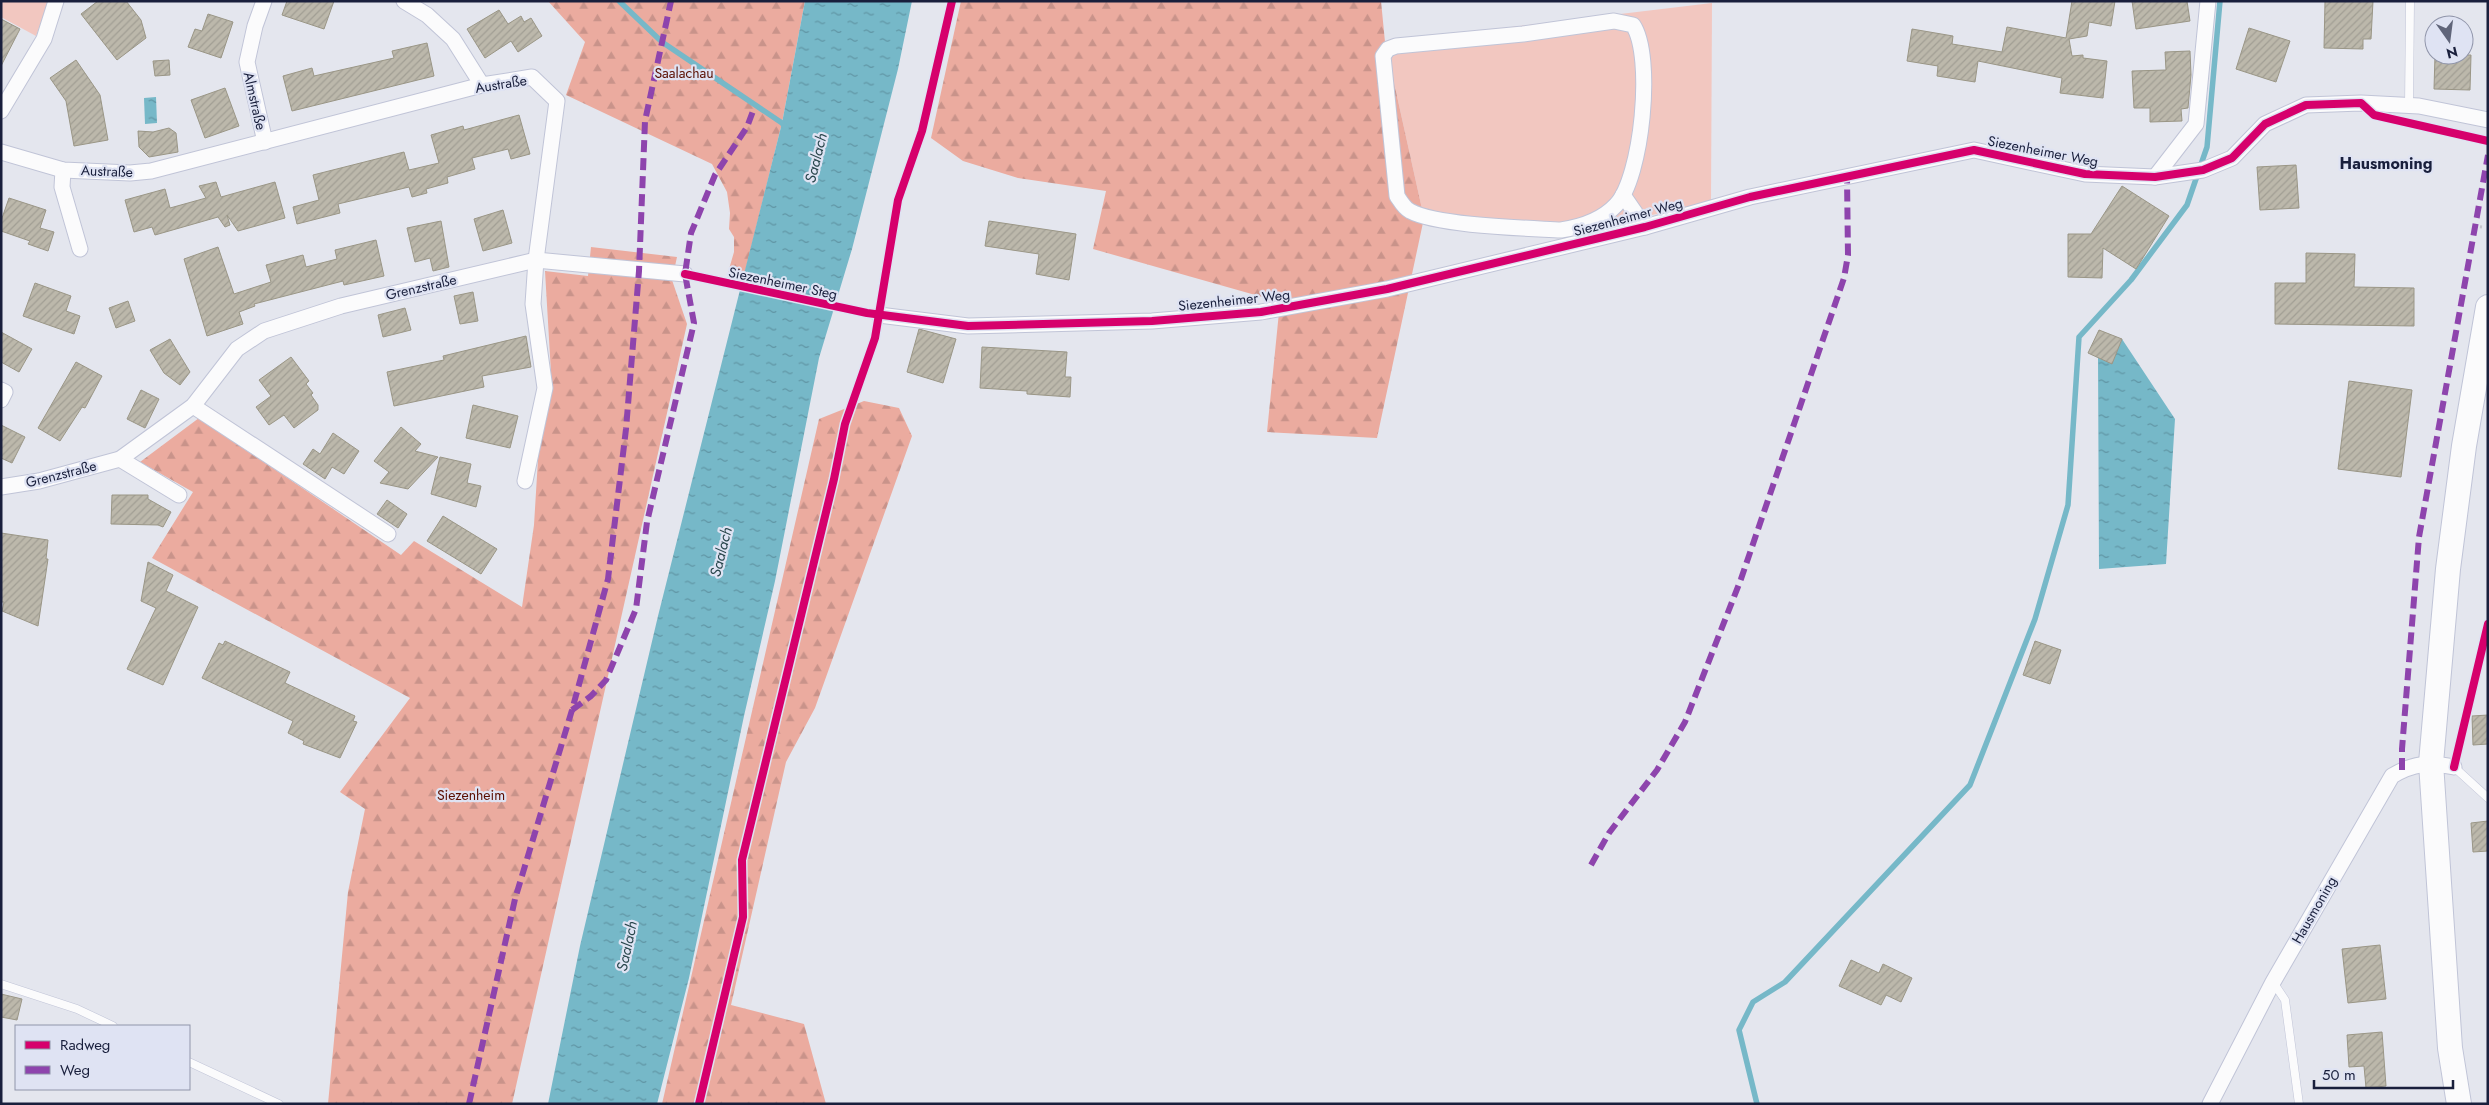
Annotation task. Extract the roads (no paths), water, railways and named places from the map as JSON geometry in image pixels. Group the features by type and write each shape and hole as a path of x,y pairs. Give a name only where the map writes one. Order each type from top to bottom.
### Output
{"main road":[{"path":"2459,1104 2450,1048 2442,765 2450,550 2464,446 2488,307"}],"street":[{"path":"1,111 44,39 56,1"},
{"name":"Almstraße","path":"264,1 255,26 247,62 265,142"},
{"path":"404,1 427,15 453,39 482,85"},
{"path":"2155,177 2196,124 2208,1"},
{"path":"1614,21 1633,25 1640,40 1642,114 1640,146 1623,195 1617,204 1603,217 1574,228 1561,230 1446,220 1411,212 1404,207 1398,196 1383,56 1388,49 1396,46 1523,34 1614,21"},
{"name":"Austraße","path":"1,152 63,170 130,173 151,171 482,85 532,77 557,101 536,260 534,304 545,388 525,481"},
{"name":"Siezenheimer Weg","path":"873,314 968,326 1152,321 1261,312 1387,289 1646,227 1750,197 1974,150 2085,174 2155,177 2203,170 2232,158 2265,124 2306,105 2361,103 2409,106 2488,120"},
{"name":"Austraße","path":"63,170 62,187 80,249"},
{"path":"1623,195 1646,227"},
{"name":"Grenzstraße","path":"1,487 39,482 120,459 193,406 238,349 264,331 341,306 536,260 690,275"},
{"path":"1,390 5,392 1,400"},
{"path":"193,406 388,534"},
{"path":"120,459 179,495"},
{"name":"Hausmoning","path":"2210,1104 2273,982 2392,776 2402,770 2442,765"}],"lane":[{"path":"2409,106 2410,1"},
{"path":"2442,765 2488,798"},
{"path":"2273,982 2286,1000 2299,1104"},
{"path":"1,984 77,1009 111,1025"},
{"path":"190,1062 279,1104"}],"water":[{"name":"Saalach","path":"805,1 912,1 898,69 852,249 819,358 775,581 744,716 689,978 657,1104 548,1104 580,946 658,616 782,123"},
{"path":"156,97 157,123 145,124 144,98"},
{"path":"2122,339 2175,419 2166,564 2099,569 2098,357 2112,363"}],"waterway":[{"path":"619,1 662,42 782,123 786,128"},
{"path":"1757,1104 1739,1030 1753,1002 1785,982 1970,785 2035,619 2068,505 2079,337 2131,280 2187,205 2207,147 2220,1"}],"district":[{"name":"Hausmoning","path":"2386,163"}],"park label":[{"name":"Saalachau","path":"684,73"},
{"name":"Siezenheim","path":"471,795"}]}
